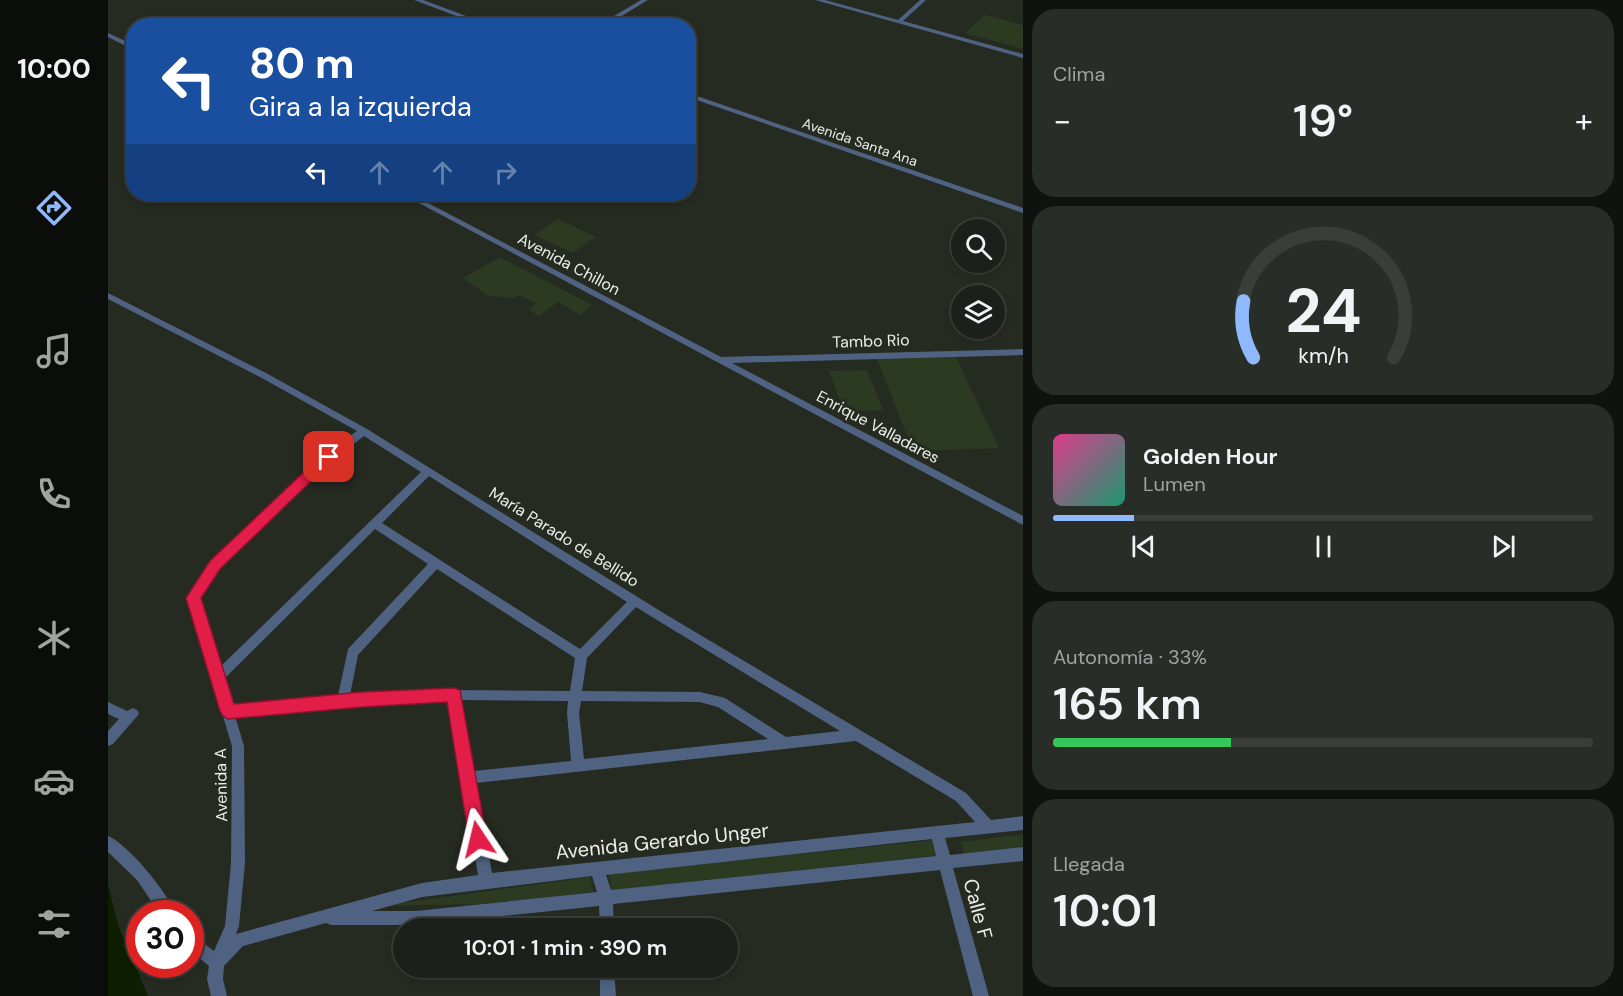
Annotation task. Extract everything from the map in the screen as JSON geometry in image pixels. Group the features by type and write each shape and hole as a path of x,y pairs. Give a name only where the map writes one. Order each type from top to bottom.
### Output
{"street":[{"path":"417,0 468,18"},
{"path":"614,18 645,0"},
{"path":"818,0 1023,56"},
{"path":"899,22 922,0"},
{"path":"108,35 126,44"},
{"name":"Avenida Santa Ana","path":"696,98 1023,211"},
{"name":"Avenida Chillon","path":"419,201 719,360"},
{"name":"María Parado de Bellido","path":"108,296 263,375 363,431 635,601 961,797 989,827"},
{"name":"Tambo Rio","path":"719,360 1023,352"},
{"name":"Enrique Valladares","path":"719,360 1023,521"},
{"name":"Avenida A","path":"217,963 232,926 238,863 238,746 219,677 193,598 215,565 329,457 363,431"},
{"path":"219,677 428,471"},
{"path":"375,524 581,656"},
{"path":"344,701 352,653 436,563"},
{"path":"578,766 573,713 581,656 635,601"},
{"path":"454,695 486,881"},
{"path":"228,711 454,695 712,698 785,743"},
{"path":"108,708 131,716 108,740"},
{"path":"467,778 858,735"},
{"name":"Avenida Gerardo Unger","path":"217,963 239,940 422,890 486,881 1023,823"},
{"name":"Calle F","path":"938,833 981,996"},
{"path":"108,843 128,858 145,877 161,900"},
{"name":"Avenida Gerardo Unger","path":"310,919 416,918 1023,854"},
{"path":"597,869 606,899 607,918"},
{"path":"204,952 217,963 215,979 219,996"},
{"path":"608,978 608,996"}],"shaded area":[{"path":"985,15 1023,25 1023,49 965,33"},
{"path":"558,219 596,237 573,253 534,235"},
{"path":"500,257 592,305 580,315 558,302 539,316 529,310 536,303 519,295 514,298 488,296 463,278"},
{"path":"956,357 999,448 913,451 877,359"},
{"path":"867,370 883,410 844,412 829,371"},
{"path":"1023,834 1023,846 964,854 961,842"},
{"path":"936,840 940,855 611,890 609,874"},
{"path":"590,877 593,892 479,904 379,906"},
{"path":"108,885 119,928 126,944 126,978 140,978 148,996 108,996"}],"route":[{"path":"329,457 215,565 193,598 204,626 228,711 362,699 454,695 478,839"}]}
